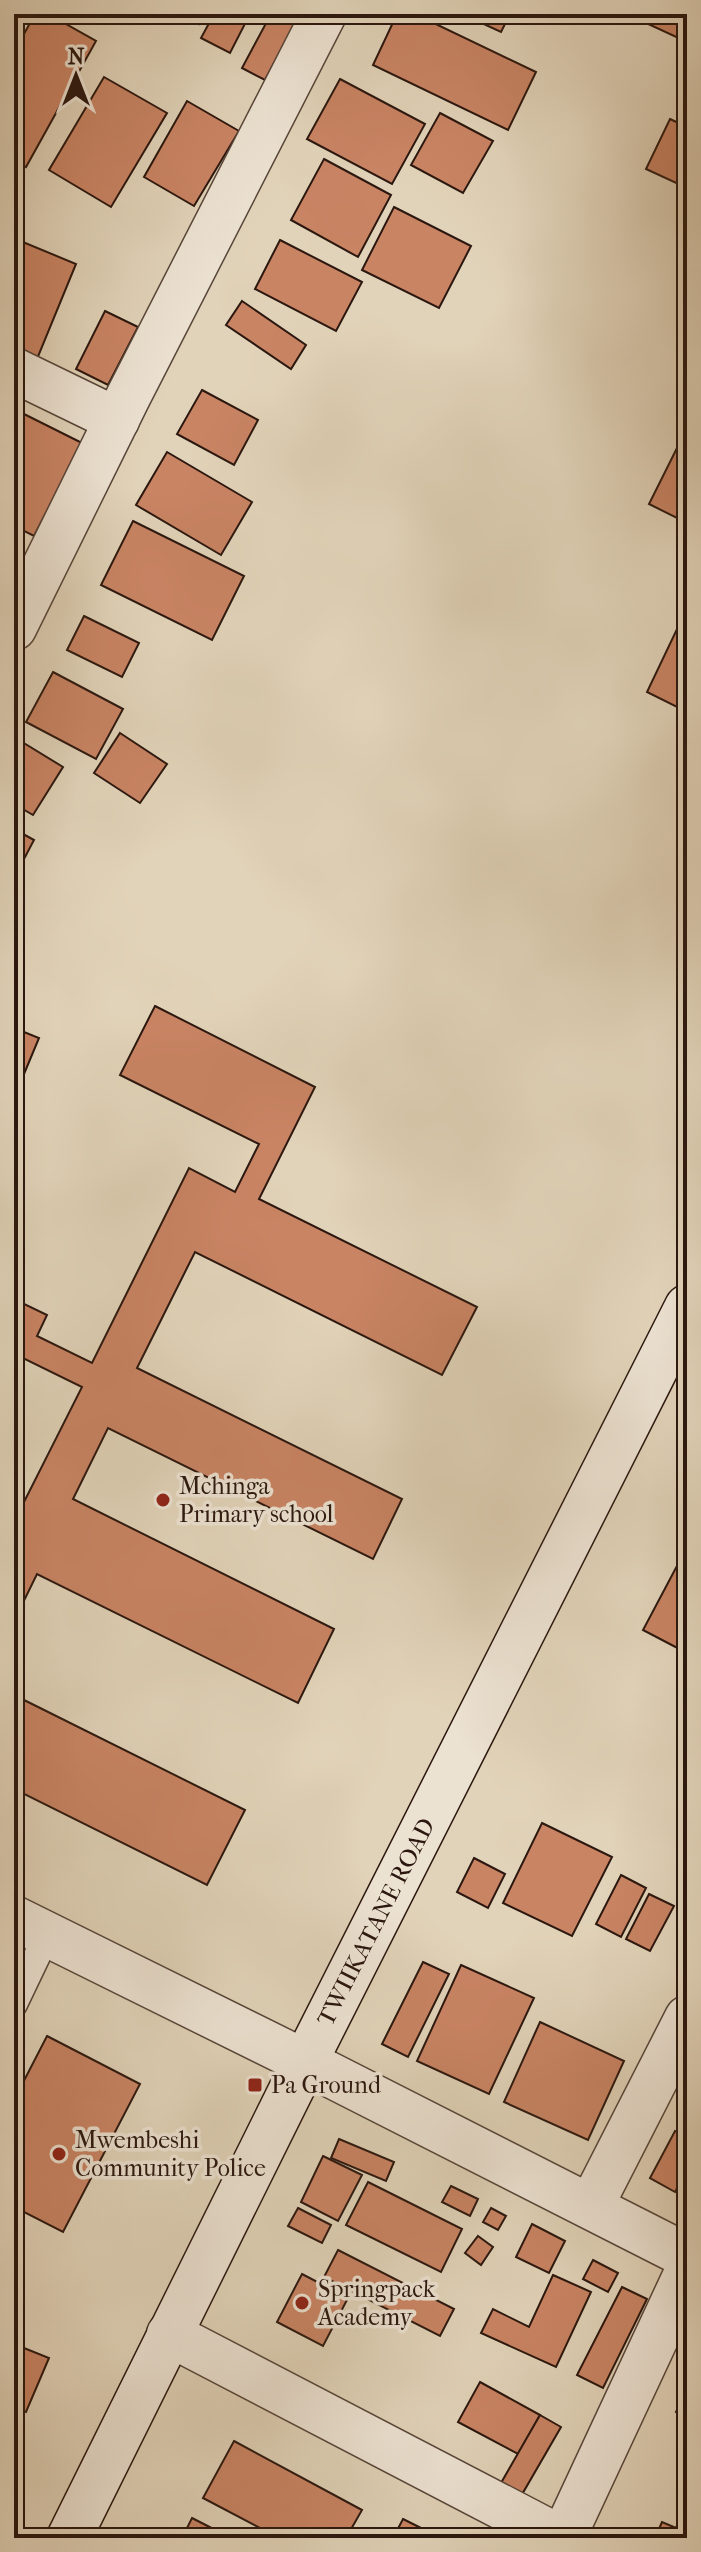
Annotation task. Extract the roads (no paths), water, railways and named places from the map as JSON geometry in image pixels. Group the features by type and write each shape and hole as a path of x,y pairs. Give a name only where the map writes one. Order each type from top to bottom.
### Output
{"street":[{"path":"14,628 324,14"},
{"path":"14,370 117,420"},
{"name":"TWIIKATANE ROAD","path":"69,2538 305,2062 687,1307"},
{"path":"30,1927 305,2062 687,2256"},
{"path":"591,2206 687,2018"},
{"path":"169,2334 562,2538 687,2272"}],"lane":[{"path":"14,2004 30,1927"}],"place":[{"name":"Mchinga Primary school","path":"163,1500"},
{"name":"Pa Ground","path":"255,2085"},
{"name":"Mwembeshi Community Police","path":"59,2154"},
{"name":"Springpack Academy","path":"302,2303"}]}
